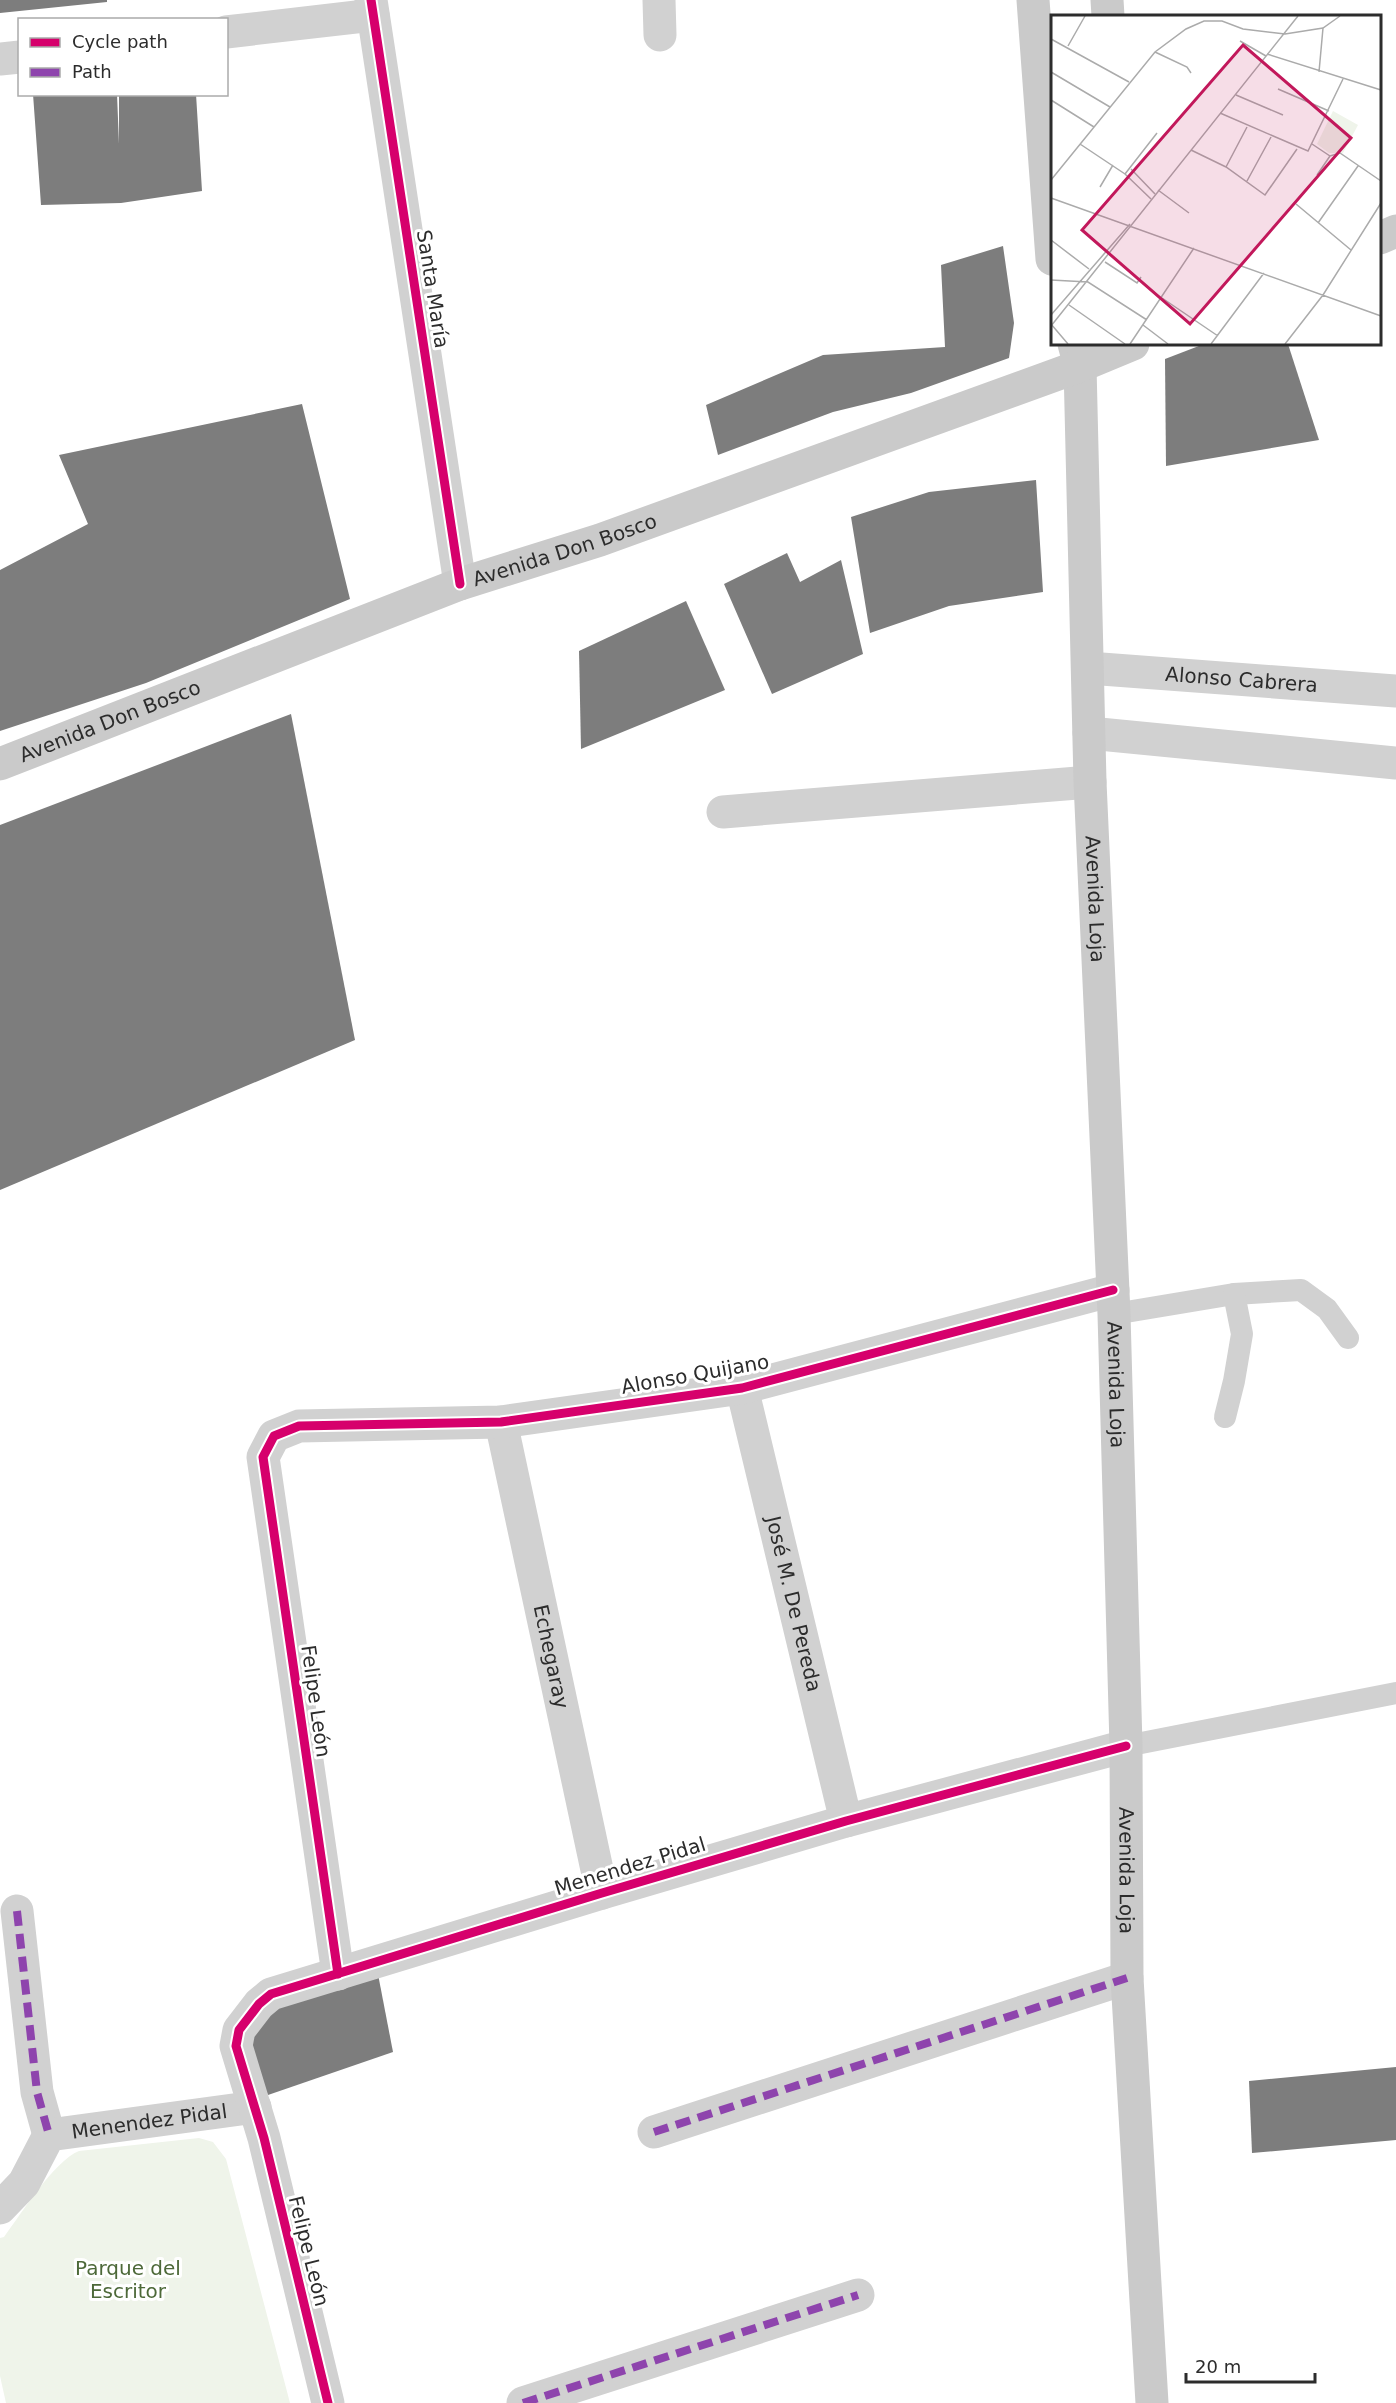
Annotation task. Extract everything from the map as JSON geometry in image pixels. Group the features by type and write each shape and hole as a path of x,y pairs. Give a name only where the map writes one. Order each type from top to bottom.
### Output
{"main road":[{"path":"1033,0 1051,233"},
{"path":"1107,0 1108,15"},
{"path":"1381,238 1396,231"},
{"name":"Avenida Don Bosco","path":"0,764 460,584 600,540 1080,351 1125,345"},
{"name":"Avenida Loja","path":"1080,351 1090,782 1114,1302 1126,1746 1126,1978 1152,2403"}],"street":[{"path":"659,0 660,35"},
{"path":"228,32 372,8"},
{"name":"Santa María","path":"372,8 460,584"},
{"path":"0,59 18,57"},
{"name":"Alonso Cabrera","path":"1088,668 1396,691"},
{"path":"1089,733 1396,763"},
{"path":"723,812 1090,782"},
{"name":"Alonso Quijano","path":"274,1436 299,1426 501,1422 742,1388 1114,1302"},
{"name":"José M. De Pereda","path":"742,1388 846,1821"},
{"name":"Echegaray","path":"501,1422 602,1893"},
{"name":"Felipe León","path":"274,1436 263,1457 338,1974"},
{"name":"Menendez Pidal","path":"0,2208 24,2183 49,2135 255,2108 236,2046 239,2030 259,2004 271,1994 846,1821 1126,1746"},
{"path":"17,1911 37,2092 49,2135"},
{"path":"654,2132 1126,1978"},
{"name":"Felipe León","path":"255,2108 328,2403"},
{"path":"523,2403 858,2295"}],"lane":[{"path":"1114,1302 1301,1290 1327,1309 1348,1338"},
{"path":"1225,1416 1242,1334 1234,1294"},
{"path":"1126,1746 1396,1693"}],"green space":[{"name":"Parque del Escritor","path":"199,2138 213,2142 226,2159 290,2403 6,2403 0,2376 0,2238 4,2237 59,2165 79,2151"}],"building":[{"path":"0,0 107,0 107,2 0,13"},
{"path":"33,96 117,96 119,144 119,96 196,96 202,191 121,203 41,205"},
{"path":"1003,246 1014,323 1009,358 911,393 833,412 718,455 706,405 823,355 945,347 941,265"},
{"path":"1201,345 1288,345 1319,440 1166,466 1165,359"},
{"path":"302,404 350,599 146,683 0,731 0,570 88,524 59,455"},
{"path":"1036,480 1043,592 949,606 870,633 851,517 929,492"},
{"path":"787,553 800,582 841,560 863,654 772,694 724,584"},
{"path":"686,601 725,690 581,749 579,651"},
{"path":"291,714 355,1040 0,1190 0,825"},
{"path":"377,1969 393,2052 268,2095 240,2046 252,2018"},
{"path":"1396,2067 1396,2140 1252,2153 1249,2081"}],"marked path":[{"path":"17,1911 37,2092 49,2135"},
{"path":"654,2132 1127,1978"},
{"path":"523,2403 858,2295"}],"cycle path":[{"path":"371,0 460,584"},
{"path":"338,1974 263,1457 274,1436 299,1426 501,1422 742,1388 1113,1290"},
{"path":"328,2403 264,2138 236,2046 239,2030 259,2004 271,1994 846,1821 1126,1746"}]}
